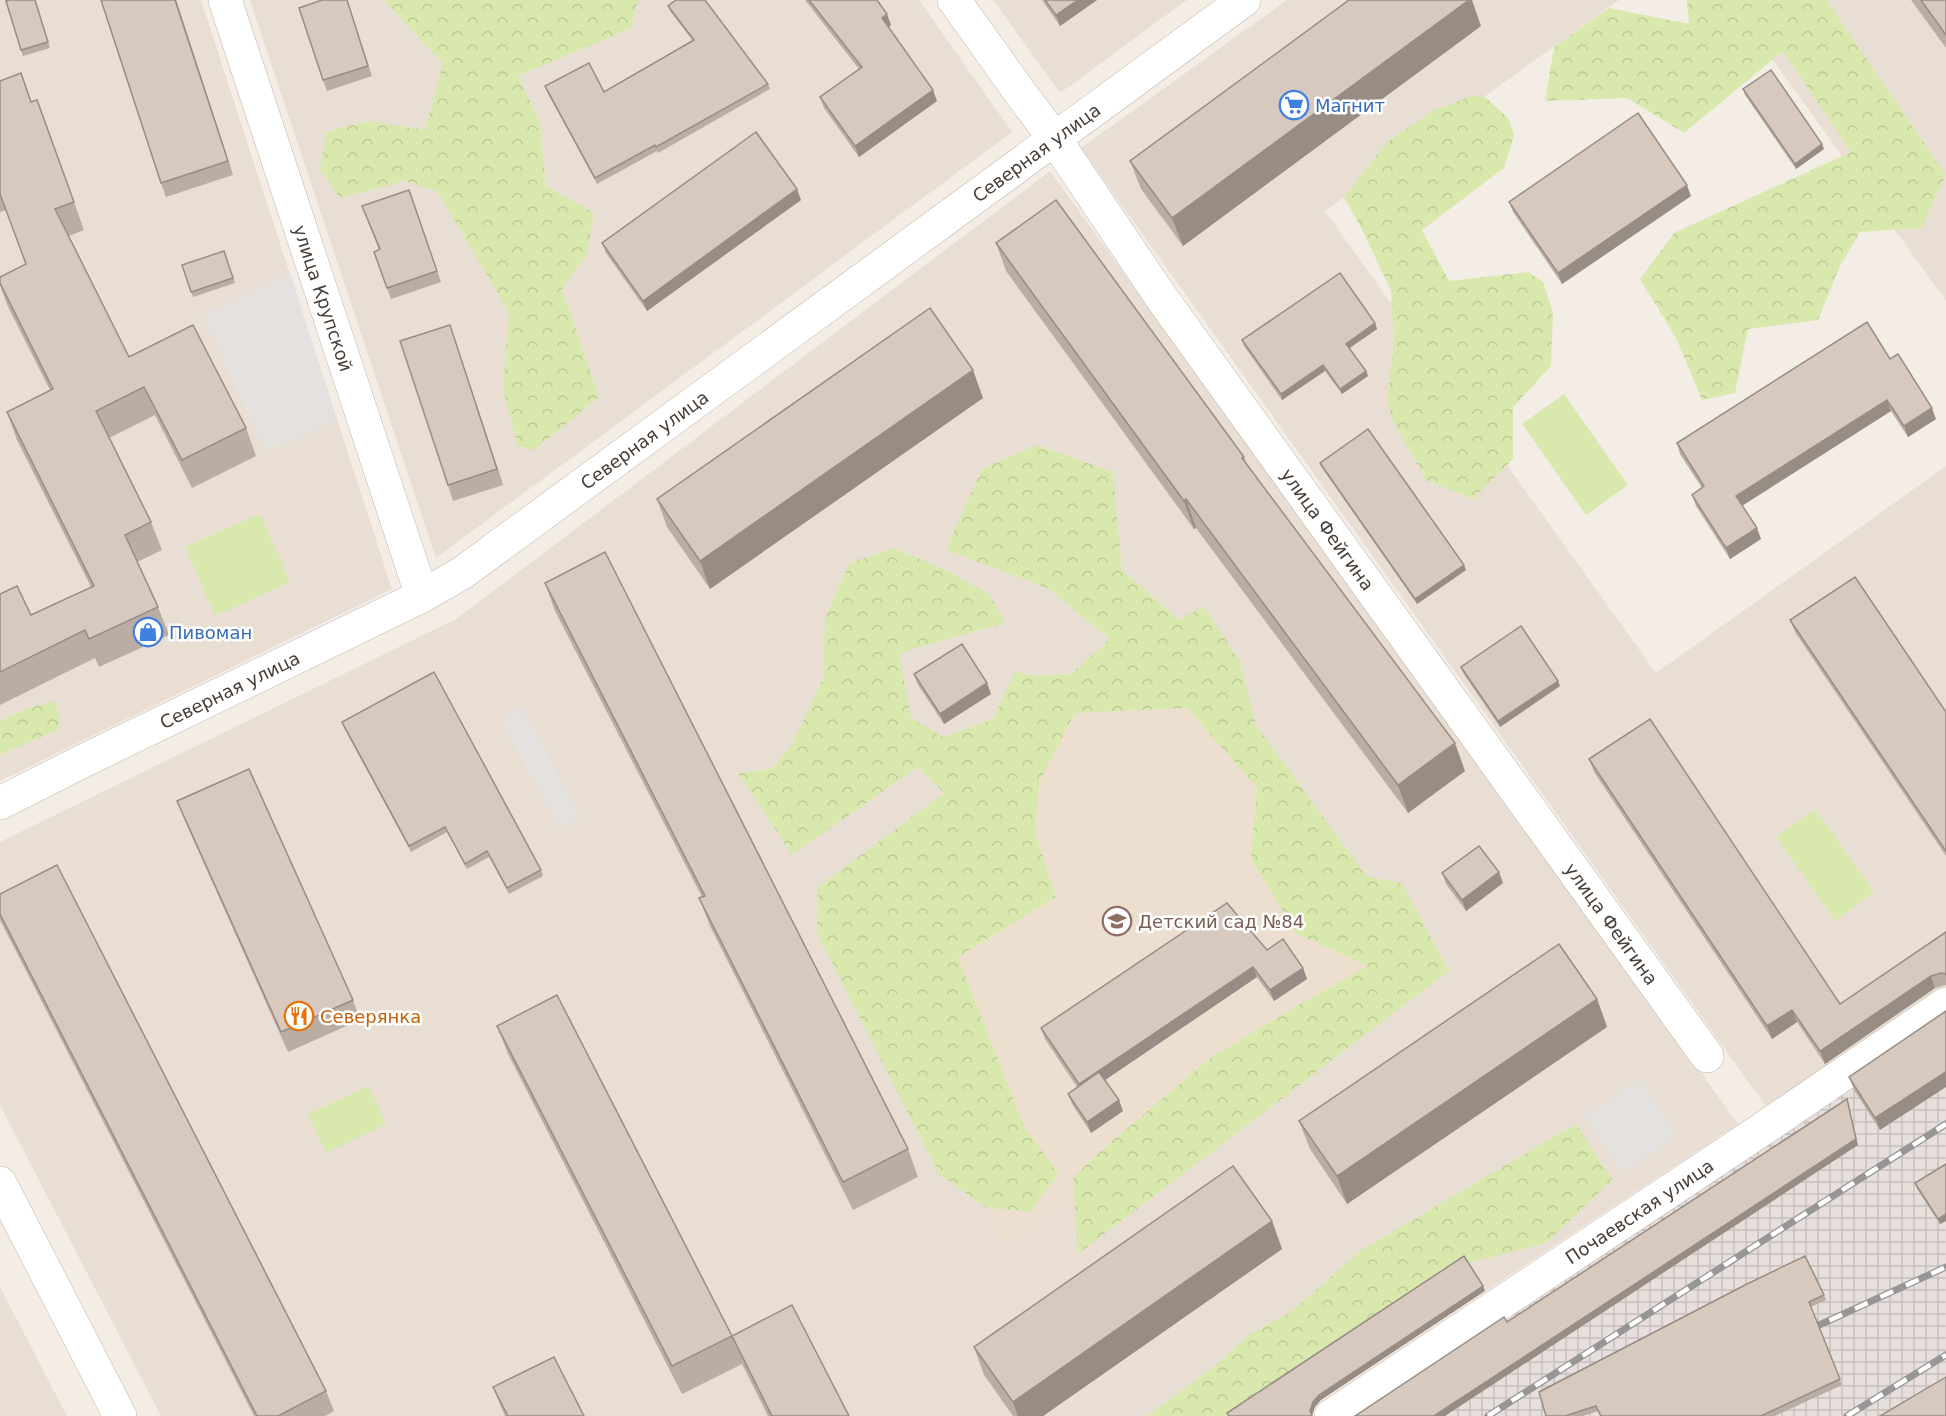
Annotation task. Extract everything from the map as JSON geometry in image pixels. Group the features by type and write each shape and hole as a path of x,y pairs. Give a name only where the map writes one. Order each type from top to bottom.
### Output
{"street":[{"name":"улица Крупской","path":"225,0 422,597"},
{"name":"улица Фейгина","path":"954,0 1054,138 1161,297 1707,1056"},
{"name":"Северная улица","path":"0,803 422,597 462,573 1244,0"},
{"name":"Почаевская улица","path":"1331,1416 1946,1004"},
{"path":"0,1183 120,1416"}],"shaded area":[{"path":"0,0 201,0 392,589 0,781"},
{"path":"250,0 919,0 1012,132 436,558"},
{"path":"993,0 1187,0 1060,93"},
{"path":"1287,0 1619,0 1325,211 1656,673 1946,466 1946,988 1767,1108 1081,148"},
{"path":"1730,0 1946,0 1946,301"},
{"path":"1050,171 1738,1124 1296,1416 161,1416 0,1105 0,842 456,619"},
{"path":"290,273 337,420 265,452 203,316"},
{"name":"Детский сад №84","path":"1179,621 1423,954 1006,1248 818,887"},
{"path":"521,706 581,817 560,829 499,718"},
{"path":"1946,1014 1946,1416 1345,1416"},
{"path":"1640,1079 1677,1136 1622,1173 1584,1116"},
{"path":"0,1287 67,1416 0,1416"}],"green space":[{"path":"384,0 640,0 637,3 631,28 518,76 540,122 546,186 594,213 587,254 562,288 599,397 534,450 518,446 503,390 509,312 437,191 405,181 340,198 320,170 326,132 368,121 425,130 443,64"},
{"path":"1687,0 1826,0 1946,175 1921,228 1860,232 1839,268 1818,320 1748,329 1735,393 1702,400 1676,338 1640,279 1674,233 1851,152 1783,51 1684,133 1627,98 1545,101 1554,47 1609,8 1689,24"},
{"path":"1472,96 1485,97 1508,118 1514,135 1504,168 1422,230 1449,281 1528,272 1543,282 1553,313 1551,366 1513,407 1513,459 1473,499 1426,480 1393,421 1387,400 1394,342 1391,291 1344,197 1387,142 1434,110"},
{"path":"1564,394 1628,485 1586,515 1522,424"},
{"path":"1037,445 1113,472 1122,570 1179,620 1204,607 1240,662 1256,725 1367,877 1402,883 1449,971 1078,1254 1073,1177 1209,1059 1368,966 1297,934 1251,859 1257,788 1187,708 1075,713 1039,783 1035,833 1056,897 958,957 1025,1128 1059,1174 1030,1212 985,1207 939,1174 817,933 818,887 944,793 918,767 792,855 738,773 771,769 792,745 823,679 825,617 850,563 894,548 948,571 990,595 1005,623 899,653 911,718 943,737 993,719 1015,672 1034,676 1071,674 1110,639 1047,588 946,550 982,469"},
{"path":"260,514 290,582 215,616 185,547"},
{"path":"56,701 60,721 57,730 0,755 0,721 29,708"},
{"path":"1815,809 1874,892 1835,921 1776,837"},
{"path":"368,1086 386,1124 326,1153 308,1114"},
{"path":"1576,1124 1612,1180 1546,1243 1461,1265 1290,1416 1147,1416 1221,1361 1246,1337 1293,1310 1363,1249"}],"building":[{"path":"35,0 48,42 21,50 6,1"},
{"path":"101,0 175,0 228,161 161,183"},
{"path":"322,0 347,0 368,66 323,80 299,8"},
{"path":"676,0 705,0 768,84 656,147 655,145 595,178 545,86 589,63 604,92 694,40 668,6"},
{"path":"809,0 877,0 887,14 882,18 933,90 855,146 820,97 862,67"},
{"path":"1045,0 1078,0 1056,15"},
{"path":"1349,0 1469,0 1172,218 1130,161"},
{"path":"1921,0 1946,0 1946,35"},
{"path":"1771,70 1822,144 1795,164 1743,89"},
{"path":"21,73 31,102 37,100 74,202 55,209 129,357 193,325 246,428 182,460 144,387 96,411 151,522 125,535 158,607 89,639 85,630 0,672 0,594 17,586 31,615 94,586 7,412 53,389 0,283 0,277 26,264 0,194 0,81"},
{"path":"1638,113 1687,185 1558,273 1509,202"},
{"path":"756,132 797,189 643,301 602,243"},
{"path":"409,190 437,271 387,288 374,252 380,249 362,206"},
{"path":"1056,200 1244,457 1242,458 1455,743 1398,785 1186,499 1184,501 996,243"},
{"path":"224,251 233,278 191,292 182,265"},
{"path":"1340,273 1375,323 1346,344 1366,371 1340,389 1323,365 1281,394 1242,340"},
{"path":"930,308 973,370 700,561 657,499"},
{"path":"1867,322 1890,359 1898,354 1932,408 1904,426 1887,400 1736,496 1757,528 1726,548 1692,495 1704,486 1677,443"},
{"path":"450,325 497,469 448,485 400,341"},
{"path":"1368,429 1464,565 1415,599 1320,463"},
{"path":"605,552 908,1149 843,1182 699,898 705,896 545,583"},
{"path":"1855,577 1946,712 1946,851 1790,620"},
{"path":"1521,626 1558,681 1498,721 1461,667"},
{"path":"962,644 987,683 940,714 914,674"},
{"path":"434,672 541,870 507,888 487,851 465,864 445,827 409,846 342,722"},
{"path":"1650,719 1840,1004 1946,932 1946,974 1931,976 1820,1051 1792,1010 1767,1026 1589,759"},
{"path":"249,769 353,1000 281,1032 177,801"},
{"path":"1479,846 1499,872 1462,900 1442,873"},
{"path":"57,865 326,1391 278,1416 257,1416 0,914 0,894"},
{"path":"1227,903 1267,950 1283,939 1303,968 1270,990 1253,967 1079,1084 1041,1028"},
{"path":"1559,944 1597,999 1337,1176 1299,1121"},
{"path":"557,995 732,1336 672,1366 497,1026"},
{"path":"1946,1011 1946,1072 1875,1118 1849,1077"},
{"path":"1099,1072 1119,1100 1087,1122 1068,1094"},
{"path":"1847,1099 1856,1139 1434,1416 1355,1416 1504,1317 1507,1322"},
{"path":"1946,1164 1946,1214 1938,1219 1915,1183"},
{"path":"1233,1166 1272,1221 1013,1402 974,1347"},
{"path":"1464,1256 1483,1286 1319,1395 1310,1411 1312,1416 1229,1416 1227,1413"},
{"path":"1805,1256 1824,1295 1809,1302 1840,1379 1761,1416 1601,1416 1596,1406 1565,1416 1546,1416 1539,1392"},
{"path":"792,1305 849,1416 772,1416 732,1336"},
{"path":"554,1357 584,1416 508,1416 493,1387"},
{"path":"1946,1377 1946,1416 1880,1416"}],"railway":[{"path":"1488,1416 1946,1124"},
{"path":"1804,1332 1946,1267"},
{"path":"1847,1416 1946,1355"}],"place":[{"name":"Магнит","path":"1294,105"},
{"name":"Пивоман","path":"148,632"},
{"name":"Детский сад №84","path":"1117,921"},
{"name":"Северянка","path":"299,1016"}]}
